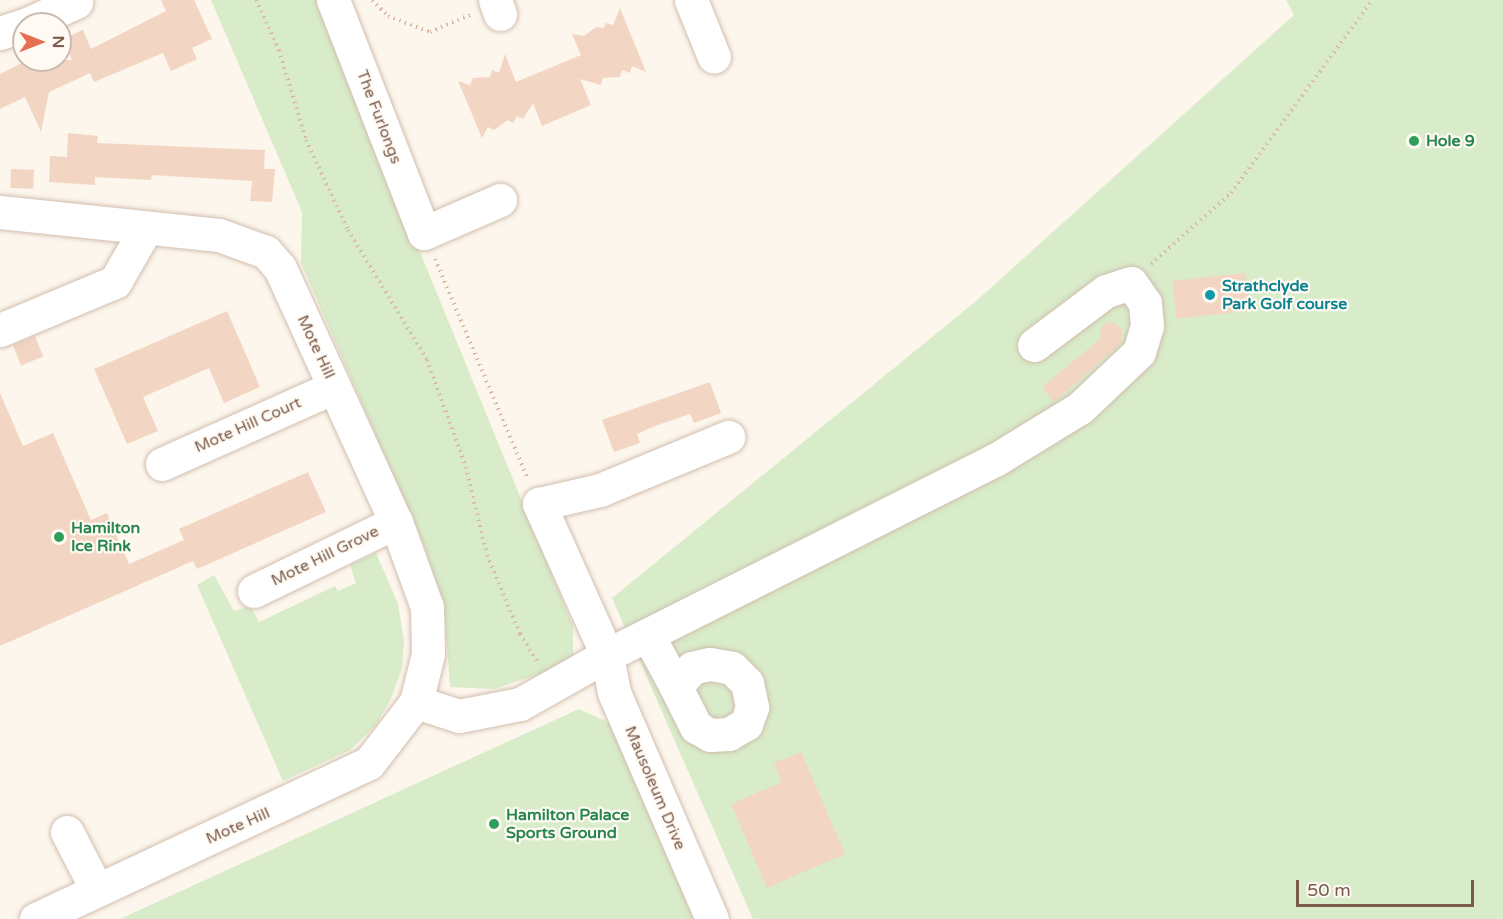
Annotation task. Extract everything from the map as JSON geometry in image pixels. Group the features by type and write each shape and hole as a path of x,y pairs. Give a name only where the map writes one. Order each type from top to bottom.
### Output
{"street":[{"path":"691,0 714,57"},
{"path":"54,12 76,2"},
{"name":"The Furlongs","path":"341,2 424,233"},
{"path":"424,233 500,200"},
{"name":"Mote Hill","path":"0,212 145,230 219,235 267,252 280,268 396,522 427,607 428,654 416,702 369,763 36,919"},
{"path":"0,330 115,282 145,230"},
{"path":"416,702 459,716 487,714 550,687 607,655 995,460 1080,408 1139,351 1147,326 1145,303 1131,283 1106,291 1034,345"},
{"name":"Mote Hill Court","path":"162,464 334,387"},
{"path":"607,655 538,504 600,490 728,437"},
{"name":"Mote Hill Grove","path":"254,591 396,522"},
{"path":"648,635 676,687"},
{"name":"Mausoleum Drive","path":"607,655 614,692 712,919"},
{"path":"66,831 97,890"}],"path":[{"path":"256,0 279,50 306,140 348,230 427,360 466,467 488,555 520,634 550,687"},
{"path":"372,0 388,16 430,32 497,6"},
{"path":"1131,283 1231,193 1372,0"},
{"path":"424,233 538,504"}],"green space":[{"path":"211,0 317,0 573,626 573,655 560,667 494,689 450,687 445,616 425,548 301,263 302,212"},
{"name":"Strathclyde Park Golf course","path":"1286,0 1503,0 1503,919 753,919 612,598 975,302 1294,15"},
{"path":"376,553 398,604 404,641 402,669 390,701 375,726 350,750 283,781 197,585 214,575 234,611 251,606 259,622 335,586 338,591 356,583 350,565"},
{"name":"Hamilton Palace Sports Ground","path":"579,709 621,728 701,919 120,919"}],"building":[{"path":"161,0 194,0 212,39 192,48 197,59 171,71 163,53 94,82 90,73 49,92 41,132 25,97 0,109 0,74 12,68 12,72 72,72 72,35 83,30 91,49 166,11"},
{"path":"620,8 646,72 632,66 630,73 622,70 620,77 603,78 601,85 580,79 591,105 542,126 533,103 523,119 517,116 513,123 508,120 494,130 488,127 482,138 458,81 470,85 473,78 490,77 492,70 499,73 505,54 516,82 581,55 572,34 584,36 596,27 604,28 606,23 613,25"},
{"path":"68,133 98,136 97,143 265,150 264,169 275,169 272,202 250,201 252,181 152,175 151,180 95,177 95,185 49,182 50,156 67,157"},
{"path":"11,169 34,170 33,189 10,188"},
{"name":"Strathclyde Park Golf course","path":"1245,273 1249,311 1176,318 1172,281"},
{"path":"227,311 260,387 224,403 209,368 143,397 158,431 127,444 94,369"},
{"path":"1112,321 1121,328 1121,343 1054,402 1042,387 1100,339 1101,326"},
{"path":"35,336 43,356 21,365 13,345"},
{"path":"710,382 721,413 694,423 690,414 655,426 637,434 640,443 614,452 602,420"},
{"name":"Hamilton Ice Rink","path":"0,393 23,446 53,433 91,520 107,513 129,564 184,540 179,529 308,472 326,512 197,569 193,561 0,646"},
{"path":"801,752 845,854 767,888 731,804 782,782 774,763"}],"place":[{"name":"Hole 9","path":"1414,141"},
{"name":"Strathclyde Park Golf course","path":"1210,295"},
{"name":"Hamilton Ice Rink","path":"59,537"},
{"name":"Hamilton Palace Sports Ground","path":"494,824"}]}
